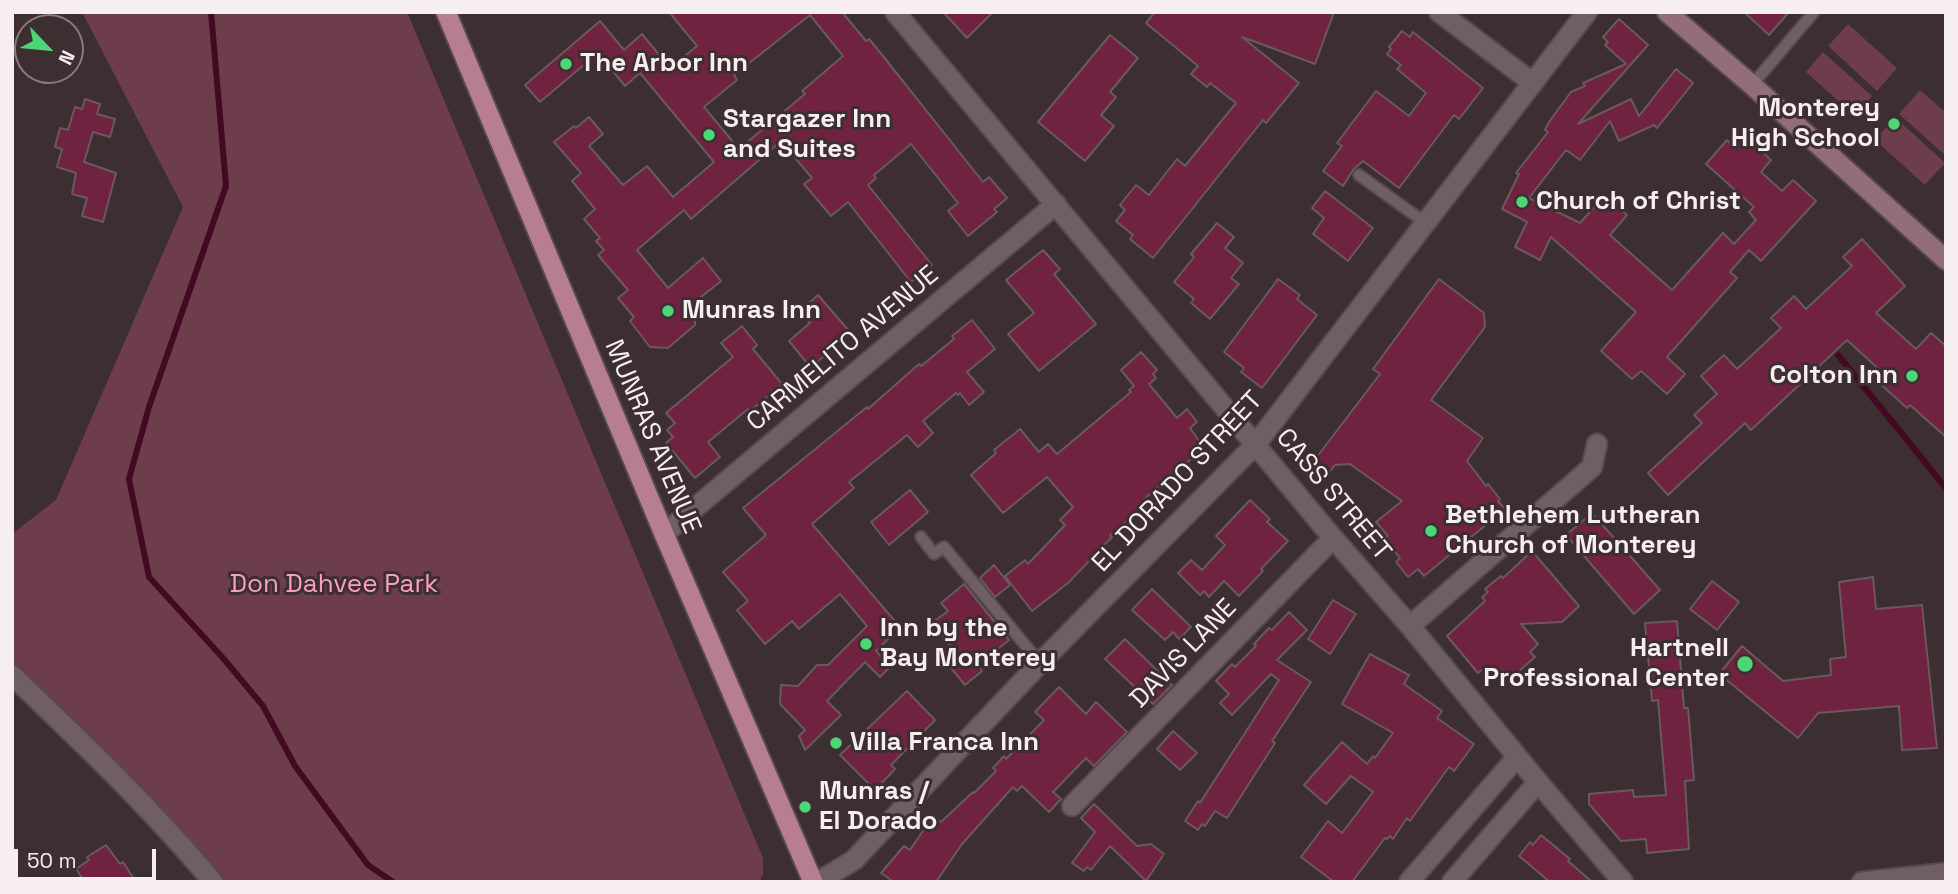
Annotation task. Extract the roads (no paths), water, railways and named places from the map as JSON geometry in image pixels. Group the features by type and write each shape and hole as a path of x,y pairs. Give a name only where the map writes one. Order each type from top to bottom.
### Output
{"main road":[{"name":"MUNRAS AVENUE","path":"446,12 664,534 815,882"},
{"path":"1667,12 1946,260"}],"street":[{"name":"CASS STREET","path":"895,12 1623,882"},
{"path":"1438,12 1533,83"},
{"name":"EL DORADO STREET","path":"815,882 854,860 1040,663 1256,444 1587,12"},
{"name":"CARMELITO AVENUE","path":"664,534 1056,204"},
{"path":"1410,626 1592,467 1597,444"},
{"name":"DAVIS LANE","path":"1072,806 1333,538"},
{"path":"12,675 173,834 213,882"},
{"path":"1409,882 1517,757"},
{"path":"1452,882 1538,782"},
{"path":"1862,882 1946,873"}],"lane":[{"path":"1752,85 1814,12"},
{"path":"1359,175 1427,224"},
{"path":"921,537 934,554 944,547 1040,663"}],"waterway":[{"path":"211,12 226,186 149,407 129,479 149,577 263,706 295,766 368,865 393,882"},
{"path":"1838,355 1946,488"}],"place":[{"name":"The Arbor Inn","path":"566,64"},
{"name":"Monterey High School","path":"1894,124"},
{"name":"Stargazer Inn and Suites","path":"709,135"},
{"name":"Church of Christ","path":"1522,202"},
{"name":"Munras Inn","path":"668,311"},
{"name":"Colton Inn","path":"1912,376"},
{"name":"Bethlehem Lutheran Church of Monterey","path":"1431,531"},
{"name":"Inn by the Bay Monterey","path":"866,644"},
{"name":"Hartnell Professional Center","path":"1745,664"},
{"name":"Villa Franca Inn","path":"836,743"},
{"name":"Munras / El Dorado","path":"805,807"}],"park label":[{"name":"Don Dahvee Park","path":"334,585"}]}
